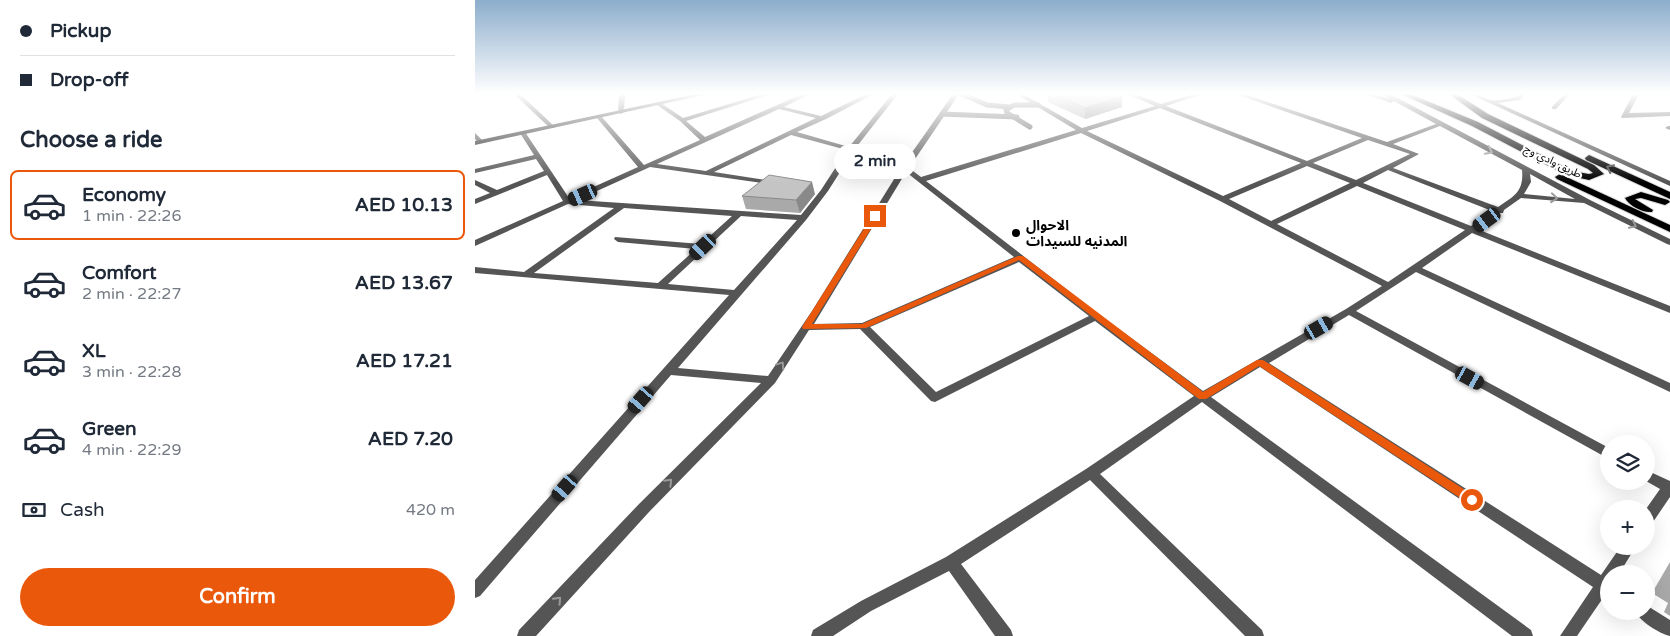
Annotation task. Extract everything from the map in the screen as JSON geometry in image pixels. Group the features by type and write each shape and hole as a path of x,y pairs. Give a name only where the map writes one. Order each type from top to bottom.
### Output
{"main road":[{"name":"طريق وادي وج","path":"1458,124 1521,158 1670,229"},
{"path":"1474,124 1569,173 1589,177 1599,174 1591,166 1501,124"},
{"name":"طريق وادي وج","path":"1518,124 1670,196"},
{"path":"1670,204 1641,195 1630,198 1631,201 1642,208 1670,220"}],"street":[{"path":"548,124 552,127"},
{"path":"475,135 478,142 568,124"},
{"path":"605,124 646,166 785,185"},
{"path":"686,124 704,140"},
{"path":"475,243 741,124"},
{"path":"707,173 812,124"},
{"path":"475,591 735,293 803,218 819,190 871,124"},
{"path":"525,636 644,508 771,380 905,168 935,124"},
{"path":"1069,124 1223,199 1389,286"},
{"path":"920,180 1101,124"},
{"path":"1206,124 1308,163 1670,310"},
{"path":"1271,224 1416,154 1325,124"},
{"path":"1387,144 1440,124 1589,204 1670,242"},
{"path":"1537,124 1670,184"},
{"path":"523,133 568,202"},
{"path":"792,133 851,149"},
{"path":"1223,199 1367,138"},
{"path":"475,171 538,156"},
{"path":"905,168 1096,317 1525,636"},
{"path":"1388,168 1500,211"},
{"path":"819,636 866,606 951,562 1091,473 1203,396 1389,286 1473,230 1519,196 1527,182 1526,170"},
{"path":"475,202 549,171"},
{"path":"475,182 496,193"},
{"path":"1519,196 1555,198 1589,204"},
{"path":"568,202 803,218"},
{"path":"525,275 623,205"},
{"path":"660,286 740,213"},
{"path":"618,239 703,247"},
{"path":"806,327 863,326 1020,258"},
{"path":"1416,268 1670,388"},
{"path":"475,270 735,293"},
{"path":"1349,311 1600,449"},
{"path":"863,326 935,398 1096,317"},
{"path":"1260,362 1600,576"},
{"path":"667,371 771,380"},
{"path":"1091,473 1256,636"},
{"path":"1655,480 1670,487 1655,508"},
{"path":"951,562 1005,636"},
{"path":"1568,636 1600,592"},
{"path":"1655,619 1670,630"}],"lane":[{"path":"1025,124 1030,127"}],"building":[{"path":"769,175 812,182 796,200 742,196"}],"place":[{"name":"الاحوال المدنيه للسيدات","path":"1016,233"}],"route":[{"path":"875,216 806,327 863,326 1020,258 1203,396 1260,362 1472,500"}]}
